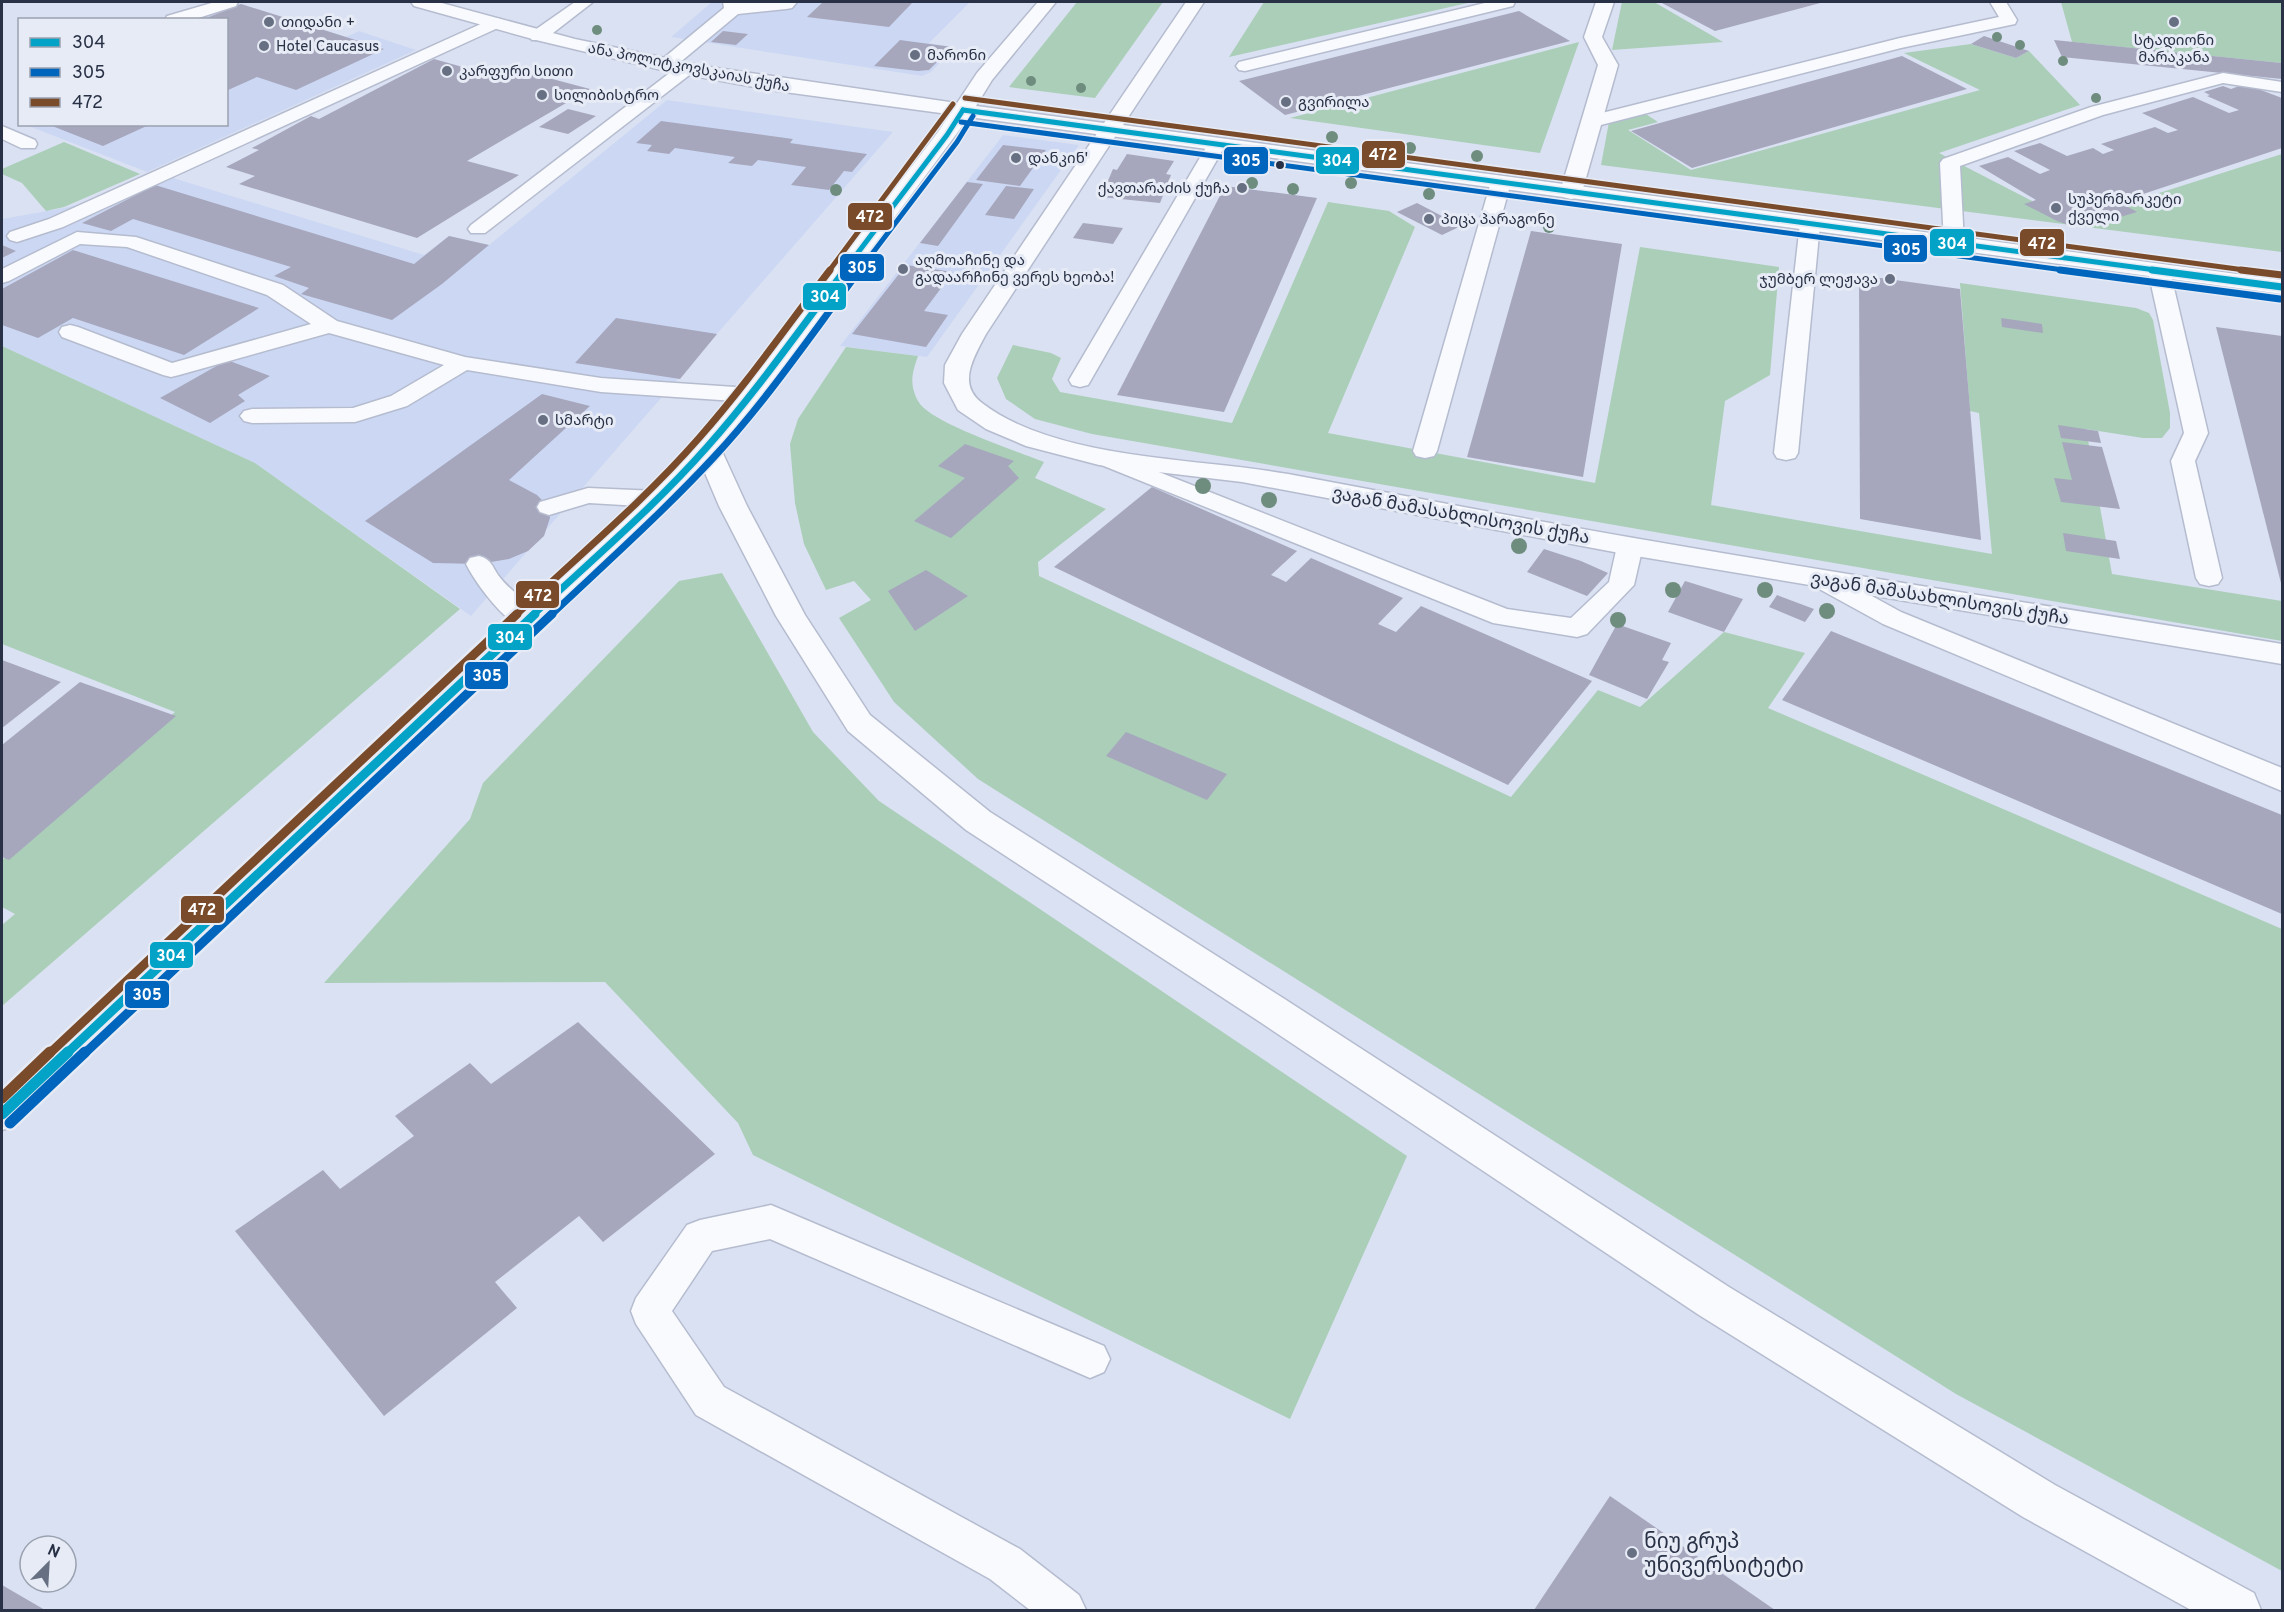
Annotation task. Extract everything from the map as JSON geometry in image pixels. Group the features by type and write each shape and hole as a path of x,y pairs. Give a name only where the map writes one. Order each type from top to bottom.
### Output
{"street":[{"name":"ანა პოლიტკოვსკაიას ქუჩა","path":"420,2 538,36 676,67 963,110 2283,287"},
{"path":"2,1114 530,620 657,499 706,447 750,395 947,135 984,77 1047,2"},
{"name":"ვაგან მამასახლისოვის ქუჩა","path":"1195,2 980,324 957,365 957,383 967,405 995,423 1035,441 1108,459 1242,474 1630,546 2283,654"},
{"path":"1571,192 1608,65 1593,37 1605,2"},
{"path":"706,447 733,506 791,616 860,723 978,821 1260,1002 1714,1301 2039,1501 2237,1611"}],"lane":[{"path":"179,18 230,2"},
{"path":"538,36 585,2"},
{"path":"478,229 676,67 732,5 786,4 789,2"},
{"path":"1245,66 1507,2"},
{"path":"1593,121 1900,43 2009,20 1998,2"},
{"path":"351,74 474,18"},
{"path":"16,236 56,223 494,23"},
{"path":"1954,243 1950,163 2097,111 2223,78 2283,87"},
{"path":"2,132 28,144"},
{"path":"1080,380 1217,144"},
{"path":"1425,450 1501,182"},
{"path":"1786,453 1810,224"},
{"path":"2,277 77,238 129,242 275,290 329,326 463,363 601,385 750,395"},
{"path":"2159,271 2196,433 2183,461 2209,578"},
{"path":"70,332 171,370 329,326"},
{"path":"252,416 355,415 399,401 463,363"},
{"path":"1108,459 1502,617 1577,628 1621,585 1630,546"},
{"path":"549,507 588,495 657,499"},
{"path":"479,564 486,578 507,603 530,620"},
{"path":"1821,579 1892,618 2283,780"},
{"path":"1064,1611 1005,1564 710,1401 650,1311 700,1237 771,1222 1090,1359"}],"shaded area":[{"path":"712,2 970,2 929,43 954,47 931,72 922,76 671,37"},
{"path":"237,3 346,37 359,31 416,50 147,172 29,126 228,126 228,18 200,18"},
{"path":"667,100 893,132 471,616 255,463 2,346 2,219 69,207 170,177 424,255 449,236 489,245"},
{"path":"1003,135 1079,145 927,357 840,346"}],"green space":[{"path":"1077,2 1163,2 1095,98 1009,87"},
{"path":"1264,2 1472,2 1229,57"},
{"path":"1622,2 1654,2 1723,42 1612,50"},
{"name":"სტადიონი მარაკანა","path":"2061,2 2282,2 2282,63 2072,42"},
{"path":"1579,42 1540,153 1290,118"},
{"path":"1971,44 2016,58 2029,51 2080,105 1939,153 2071,221 2282,154 2282,252 1601,165 1609,122 1641,111 1658,122 1628,130 1691,170 1980,90 1904,53"},
{"path":"64,142 140,174 64,207 46,211 22,183 2,174 2,169"},
{"path":"1328,202 1389,211 1415,227 1328,433 1595,483 1640,247 1779,267 1770,375 1725,401 1711,505 1992,554 1979,413 1970,411 1960,283 2136,308 2149,313 2153,320 2170,413 2170,428 2162,438 2143,438 2086,429 2112,574 2282,601 2282,641 1092,434 1035,419 1006,399 997,378 1013,345 1051,353 1061,358 1052,379 1060,392 1232,423"},
{"path":"2,346 255,463 460,609 2,1006 2,925 15,914 2,907 2,860 175,712 2,644"},
{"path":"846,347 918,356 912,384 918,401 925,409 956,427 1044,462 1035,478 1106,509 1038,562 1039,576 1511,797 1598,690 1640,707 1724,632 1805,653 1768,708 2282,929 2282,1571 1956,1394 978,779 894,702 839,618 871,600 854,581 826,590 804,544 795,503 790,444 798,419"},
{"path":"722,573 813,732 879,801 1407,1156 1290,1419 753,1155 738,1123 605,982 324,983 470,819 483,783 679,581"}],"building":[{"path":"823,2 913,2 889,27 807,17"},
{"path":"1660,2 1824,2 1715,31"},
{"path":"241,4 384,49 296,90 257,77 228,90 228,18 206,18"},
{"path":"1519,11 1570,41 1285,115 1239,81"},
{"path":"723,31 748,34 736,45 711,42"},
{"path":"1984,36 2029,51 2016,58 1971,44"},
{"path":"900,40 952,47 929,70 874,66"},
{"path":"2054,40 2282,63 2282,79 2062,57"},
{"path":"1902,56 1967,89 1692,168 1631,131"},
{"path":"434,59 484,73 499,65 590,89 467,161 519,175 417,238 239,184 255,176 226,167 259,150 252,148 311,116 319,119"},
{"path":"2245,84 2282,98 2282,148 2119,202 2137,212 2117,218 2113,216 2084,226 2071,226 2024,204 2036,200 1979,166 2008,157 2040,174 2050,170 2014,151 2040,143 2067,156 2093,148 2103,154 2114,150 2101,144 2155,127 2168,133 2178,130 2142,113 2193,97 2229,113 2239,110 2207,96 2210,95 2204,92 2223,86 2231,89"},
{"path":"568,109 596,116 568,134 539,127"},
{"path":"661,121 793,139 790,143 867,154 852,172 844,171 829,190 791,185 806,167 758,160 752,166 728,163 735,157 675,148 669,154 647,151 652,145 636,143"},
{"path":"52,126 147,126 103,146"},
{"path":"1003,145 1046,150 1020,186 976,180"},
{"path":"1127,154 1174,161 1166,174 1171,175 1160,203 1101,197 1113,169 1117,170"},
{"path":"967,182 983,184 938,246 920,243"},
{"path":"155,185 414,264 449,236 489,245 442,284 392,320 301,294 309,288 274,276 291,267 133,219 111,231 82,223"},
{"path":"1006,186 1034,189 1014,219 985,215"},
{"path":"1225,186 1317,198 1224,412 1117,395"},
{"name":"პიცა პარაგონე","path":"1417,203 1461,226 1442,235 1397,212"},
{"path":"1083,223 1123,228 1113,244 1073,238"},
{"path":"1531,231 1622,244 1583,477 1467,457"},
{"path":"2,245 16,251 2,258"},
{"path":"73,250 259,308 184,355 73,318 38,338 2,325 2,289"},
{"path":"906,265 953,272 924,311 948,315 926,347 852,334"},
{"path":"1859,275 1960,289 1981,540 1860,519"},
{"path":"616,318 717,334 680,379 575,363"},
{"path":"2001,318 2042,324 2043,333 2002,327"},
{"path":"2216,327 2282,336 2282,587"},
{"path":"227,360 270,376 238,395 245,401 210,423 160,398"},
{"path":"542,394 590,406 509,480 537,495 549,507 550,518 544,536 528,551 509,559 479,564 433,563 365,521"},
{"path":"2058,425 2098,431 2101,443 2061,438"},
{"path":"2062,442 2102,447 2120,509 2061,502 2054,478 2072,480"},
{"path":"965,444 1014,461 1008,466 1019,478 951,538 914,521 965,478 938,466"},
{"path":"1152,487 1297,551 1271,575 1286,582 1311,558 1403,598 1378,624 1396,632 1421,606 1592,681 1508,785 1054,567"},
{"path":"2063,533 2116,541 2120,559 2066,551"},
{"path":"1544,549 1608,573 1587,596 1527,572"},
{"path":"926,570 968,596 915,631 888,591"},
{"path":"1685,581 1743,599 1724,632 1668,612"},
{"path":"1777,595 1814,609 1805,622 1769,607"},
{"path":"1617,624 1671,643 1662,660 1669,662 1647,699 1589,675"},
{"path":"1831,631 2282,815 2282,914 1782,700"},
{"path":"2,660 61,682 2,728"},
{"path":"80,682 176,716 9,860 2,857 2,745"},
{"path":"1126,732 1227,774 1207,800 1106,756"},
{"path":"578,1022 715,1154 603,1242 579,1216 495,1282 517,1308 384,1416 235,1231 323,1170 340,1189 414,1136 395,1116 470,1063 491,1084"},
{"name":"ნიუ გრუპ უნივერსიტეტი","path":"1610,1496 1775,1610 1534,1610"},
{"path":"2,1585 45,1610 2,1610"}],"transit line":[{"name":"472","path":"965,98 2282,275"},
{"name":"472","path":"2,1098 649,490 698,439 741,388 953,104"},
{"name":"304","path":"963,110 2282,287"},
{"name":"304","path":"2,1114 657,499 707,447 750,395 947,135 963,110"},
{"name":"305","path":"10,1123 666,507 716,455 759,403 957,142 973,116"},
{"name":"305","path":"961,122 2280,299"}],"place":[{"name":"თიდანი +","path":"269,22"},
{"name":"სტადიონი მარაკანა","path":"2174,22"},
{"name":"Hotel Caucasus","path":"264,46"},
{"name":"მარონი","path":"915,55"},
{"name":"კარფური სითი","path":"447,71"},
{"name":"სილიბისტრო","path":"542,95"},
{"name":"გვირილა","path":"1286,102"},
{"name":"დანკინ'","path":"1016,158"},
{"name":"ქავთარაძის ქუჩა","path":"1242,188"},
{"name":"სუპერმარკეტი ქველი","path":"2056,208"},
{"name":"პიცა პარაგონე","path":"1429,219"},
{"name":"აღმოაჩინე და გადაარჩინე ვერეს ხეობა!","path":"903,269"},
{"name":"ჯუმბერ ლეჟავა","path":"1890,279"},
{"name":"სმარტი","path":"543,420"},
{"name":"ნიუ გრუპ უნივერსიტეტი","path":"1632,1553"}]}
